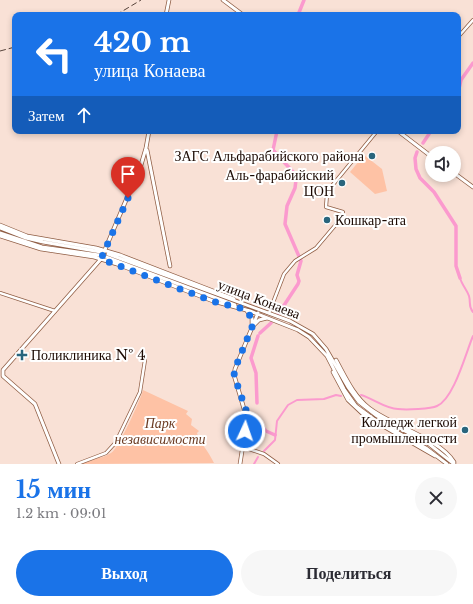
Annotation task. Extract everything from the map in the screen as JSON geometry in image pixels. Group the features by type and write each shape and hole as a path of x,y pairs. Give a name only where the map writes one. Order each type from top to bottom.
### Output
{"main road":[{"path":"167,12 169,0"},
{"path":"223,0 239,12"},
{"path":"106,254 146,148 148,134"},
{"path":"402,134 425,152"},
{"path":"146,148 170,266"},
{"path":"461,178 473,187"},
{"path":"0,226 43,240 106,254"},
{"path":"0,226 26,238 100,256"},
{"path":"0,234 41,249 85,256 100,256 106,254"},
{"path":"0,234 42,247 100,256"},
{"name":"улица Конаева","path":"106,254 246,304 299,325 317,338 323,345 331,355 354,396 367,409 439,450"},
{"name":"улица Конаева","path":"106,254 298,330 309,337 327,356 344,391 350,399 364,413 379,423"},
{"path":"59,464 35,404 3,376 3,370 56,311 100,256"},
{"name":"улица Конаева","path":"100,256 212,301 243,308"},
{"path":"243,308 252,318 252,327"},
{"path":"240,464 247,413 234,375 259,309"},
{"path":"252,327 261,319 271,319"},
{"path":"309,337 328,361 344,391 359,411 382,427 439,457"},
{"path":"317,338 331,352 350,386 361,401 379,414 439,450 452,459 455,464"},
{"path":"319,347 323,345"},
{"path":"364,413 367,409"},
{"path":"379,423 382,427"},
{"path":"379,423 418,444 439,457 447,464"}],"street":[{"path":"461,34 473,20"},
{"path":"269,313 284,274 294,261 316,248 329,234 343,212 326,207 327,194 330,187 374,134"},
{"path":"0,292 56,311"},
{"path":"77,464 106,453 116,442 140,392 145,360"},
{"path":"243,447 264,454 278,464"}],"green space":[{"path":"364,155 382,169 387,191 375,194 350,172"},
{"path":"143,389 115,447 113,448"},
{"name":"Парк независимости","path":"143,390 188,411 186,414 192,419 191,425 199,431 197,433 198,436 214,463 82,464 105,454 100,458 111,453 117,446 130,421"}],"waterway":[{"path":"299,12 304,0"},
{"path":"461,80 473,63"},
{"path":"276,134 273,150 294,173 296,180 295,188 287,206 285,224 301,261 297,275 299,281 298,284 277,316"},
{"path":"423,143 429,134"},
{"path":"417,152 415,158 416,169 420,178 434,192 456,226 456,266 460,278"},
{"path":"460,278 469,296 470,306 473,312"},
{"path":"260,333 271,323"},
{"path":"257,403 256,373 251,358 258,336"},
{"name":"Кошкар-ата","path":"361,395 393,409 418,409 437,406 443,402 454,385 473,336"},
{"name":"Кошкар-ата","path":"324,399 336,395 341,396"},
{"name":"Кошкар-ата","path":"264,451 275,440 277,421 288,405 297,400 324,399"},
{"path":"261,425 266,431 275,435"},
{"path":"254,464 258,457"}],"railway":[{"path":"121,12 141,0"},
{"path":"0,51 12,48"}],"place":[{"name":"ЗАГС Альфарабийского района","path":"372,156"},
{"name":"Аль-фарабийский ЦОН","path":"342,183"},
{"name":"Кошкар-ата","path":"327,220"},
{"name":"Поликлиника № 4","path":"22,355"},
{"name":"Колледж легкой промышленности","path":"465,430"}],"route":[{"path":"128,198 106,251 101,259 212,301 244,309 251,314 253,321 252,327 236,366 234,375 247,413 245,431"}]}
